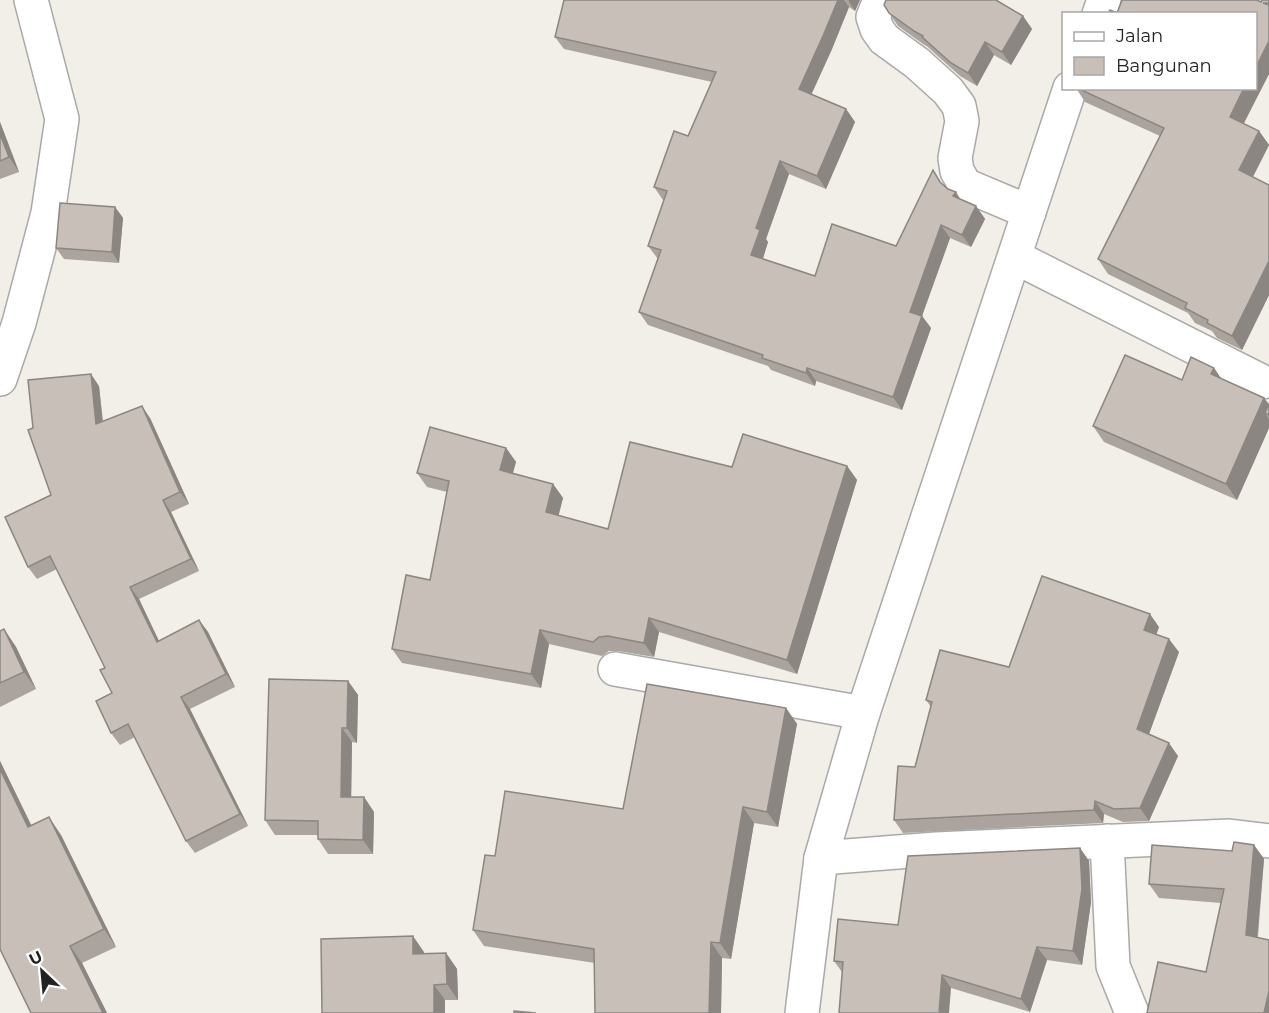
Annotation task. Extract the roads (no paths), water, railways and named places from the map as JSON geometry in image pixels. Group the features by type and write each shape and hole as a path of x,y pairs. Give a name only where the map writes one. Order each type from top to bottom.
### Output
{"street":[{"path":"0,379 19,323 48,213 62,119 31,0"},
{"path":"880,0 873,17 884,39 917,63 948,91 959,106 962,121 955,158 957,171 965,185 1029,212"},
{"path":"802,1013 821,858 863,713 1069,90"},
{"path":"1015,257 1263,382"},
{"path":"615,669 863,713"},
{"path":"821,858 936,849 1228,836 1269,841"},
{"path":"1107,841 1113,966 1132,1013"}]}
